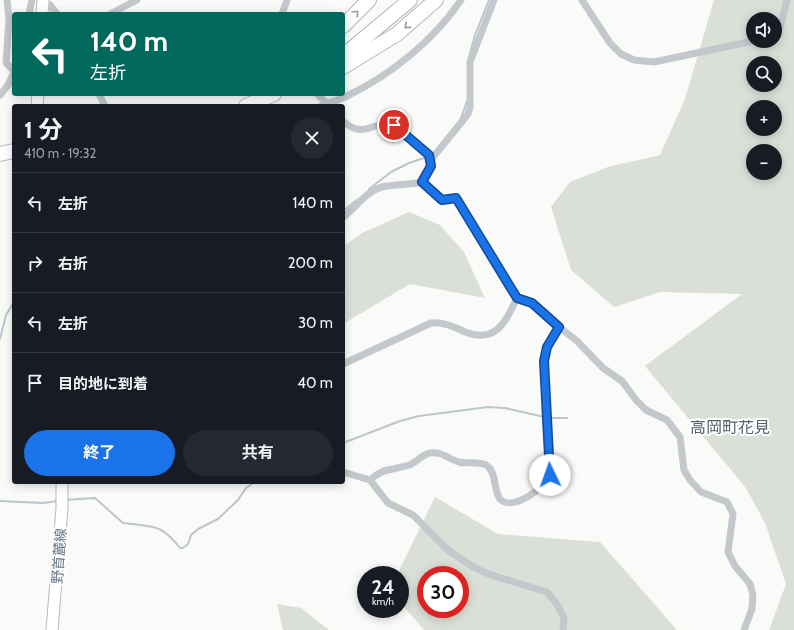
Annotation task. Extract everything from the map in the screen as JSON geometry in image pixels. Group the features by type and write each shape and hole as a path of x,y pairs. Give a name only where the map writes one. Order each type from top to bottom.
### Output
{"highway":[{"path":"345,24 369,0"},
{"path":"345,54 410,0"},
{"path":"345,66 397,34 436,0"},
{"path":"257,101 269,96"},
{"path":"0,154 12,151"}],"main road":[{"name":"野首麓線","path":"52,630 62,508 62,484"}],"street":[{"path":"7,0 9,19 6,63 12,69"},
{"path":"114,12 137,0"},
{"path":"283,12 286,0"},
{"path":"328,104 347,96 403,60 434,33 461,0"},
{"path":"430,161 468,114 470,108 470,62 494,0"},
{"path":"582,0 610,43 621,54 634,60 654,62 746,42"},
{"path":"782,20 787,0"},
{"path":"31,12 40,4 50,5 55,12"},
{"path":"0,95 8,85 12,76"},
{"path":"319,96 325,104"},
{"path":"345,122 356,130 388,123 394,125 429,155 431,166 422,182"},
{"path":"345,216 367,196 382,187 422,182 442,200 456,198 517,298 532,303 577,341 603,368 622,381 636,400 646,410 667,420 680,437 684,470 690,480 701,492 727,502 733,514 728,552 736,566 750,584 753,595 752,609 744,630"},
{"path":"345,363 431,323 443,322 469,334 486,337 496,332 507,319 517,298"},
{"path":"370,480 379,471 410,465 429,453 442,454 461,463 486,465 491,470 500,498 505,502 509,503 536,492 547,482 550,475 544,361 547,347 559,327"},
{"path":"345,473 370,480 388,502 413,516 448,550 473,567 491,575 547,592 556,603 564,618 564,630"}],"shaded area":[{"path":"714,0 794,0 794,630 769,630 786,584 765,523 746,488 645,366 742,294 660,292 614,307 571,270 551,207 570,182 608,167 660,155 685,99"},
{"path":"409,212 440,225 464,252 485,298 410,284 345,323 345,246 362,233"},
{"path":"435,497 498,534 600,542 677,630 424,630 409,612 409,566 401,566"},
{"path":"277,604 301,608 329,630 283,630"}],"waterway":[{"path":"469,57 475,35 489,0"},
{"path":"461,118 467,101"},
{"path":"369,189 391,172 409,163 427,157"},
{"path":"345,209 358,199"},
{"path":"0,339 6,315 12,305"},
{"path":"345,442 400,421 419,416 488,407 505,408 549,418 567,418"},
{"path":"65,500 95,498 123,523 149,526 161,530 167,534 180,548 183,548 188,544 191,535 198,529 218,519 238,500 246,488 252,484"},
{"path":"0,501 43,503 59,501"}],"district":[{"name":"高岡町花見","path":"730,427"}],"route":[{"path":"394,125 429,155 431,166 422,182 442,200 456,198 517,298 532,303 559,327 547,347 544,361 550,475"}]}
